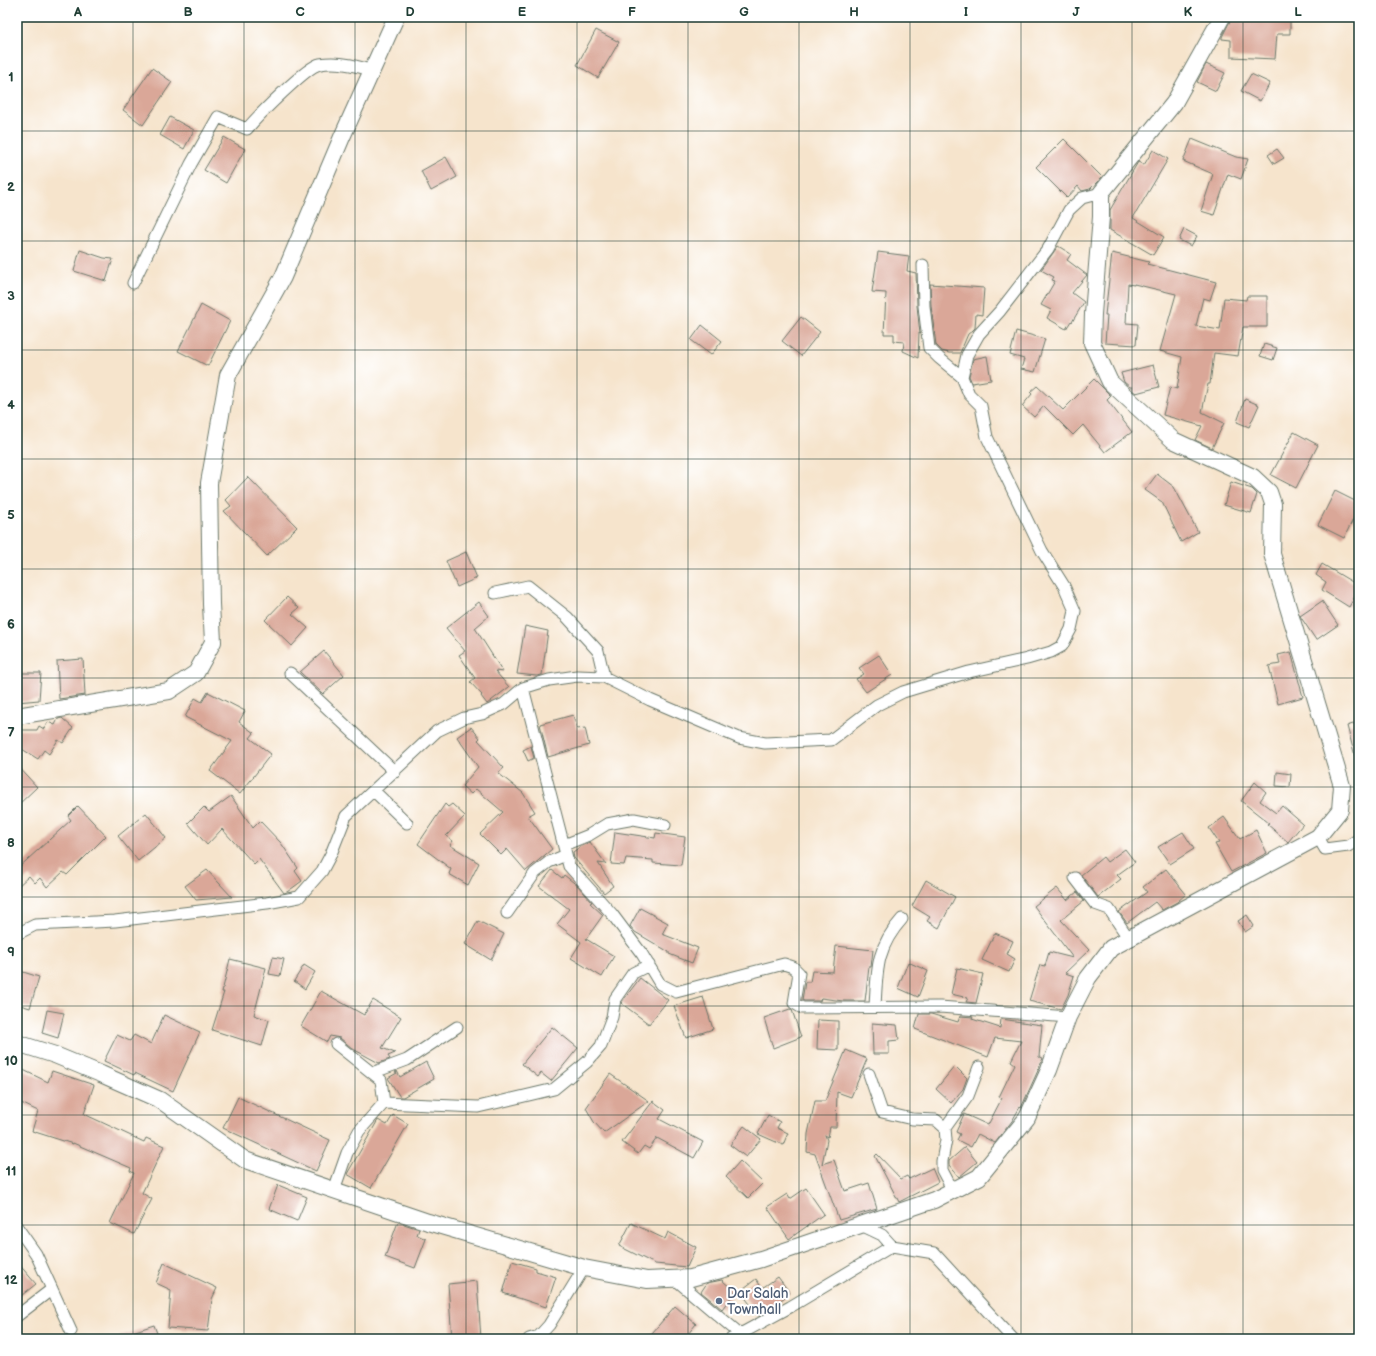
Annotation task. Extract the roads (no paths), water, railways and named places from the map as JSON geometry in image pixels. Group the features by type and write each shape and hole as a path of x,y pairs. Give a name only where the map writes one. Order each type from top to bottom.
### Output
{"street":[{"path":"17,716 169,691 196,673 213,642 209,483 228,375 282,277 342,137 396,17"},
{"path":"962,377 967,355 979,334 1000,311 1048,249 1070,210 1082,198 1101,193 1174,103 1222,17"},
{"path":"133,283 191,164 218,117 247,129 256,118 299,77 319,64 349,64 372,71"},
{"path":"17,1043 55,1055 160,1100 245,1160 428,1222 584,1268 647,1280 691,1278 761,1259 934,1200 979,1177 1027,1118 1049,1070 1068,1017 1088,978 1111,948 1318,837 1340,810 1342,786 1272,554 1273,504 1269,492 1253,477 1173,440 1110,382 1092,344 1101,217 1101,193"},
{"path":"17,934 35,925 114,921 267,903 299,897 322,871 331,854 346,816 395,772 437,731 464,718 482,714 504,704 523,688 549,680 578,676 604,677 650,700 739,738 765,743 831,740 877,705 903,692 970,672 1027,659 1051,652 1062,646 1071,629 1075,611 1064,586 1042,552 988,437 982,406 969,394 962,377 929,348 924,306 923,265"},
{"path":"495,593 528,586 544,598 567,617 598,651 604,677"},
{"path":"290,673 395,772"},
{"path":"523,688 569,866 612,914 649,965 660,984 676,992 784,964 793,967 799,973 794,1003 802,1008 940,1007 1068,1017"},
{"path":"374,791 407,823"},
{"path":"507,912 535,872 565,850 607,824 634,819 665,825"},
{"path":"1318,837 1325,849 1348,846 1359,839"},
{"path":"1075,878 1095,904 1109,909 1129,939"},
{"path":"875,1007 876,980 880,955 885,941 902,919"},
{"path":"384,1103 478,1108 554,1089 587,1062 601,1046 612,1017 615,999 633,974 649,965"},
{"path":"372,1073 407,1060 457,1027"},
{"path":"334,1190 347,1153 359,1131 384,1103 381,1080 336,1044"},
{"path":"953,1191 942,1170 946,1140 945,1128 968,1096 979,1067"},
{"path":"869,1074 882,1112 912,1119 936,1120 945,1128"},
{"path":"861,1226 882,1235 892,1246 934,1253 1013,1339"},
{"path":"17,1227 36,1254 71,1331"},
{"path":"675,1279 735,1337 790,1307 892,1246"},
{"path":"529,1339 538,1336 549,1325 584,1268"},
{"path":"17,1316 52,1289"}],"place":[{"name":"Dar Salah Townhall","path":"719,1301"}]}
